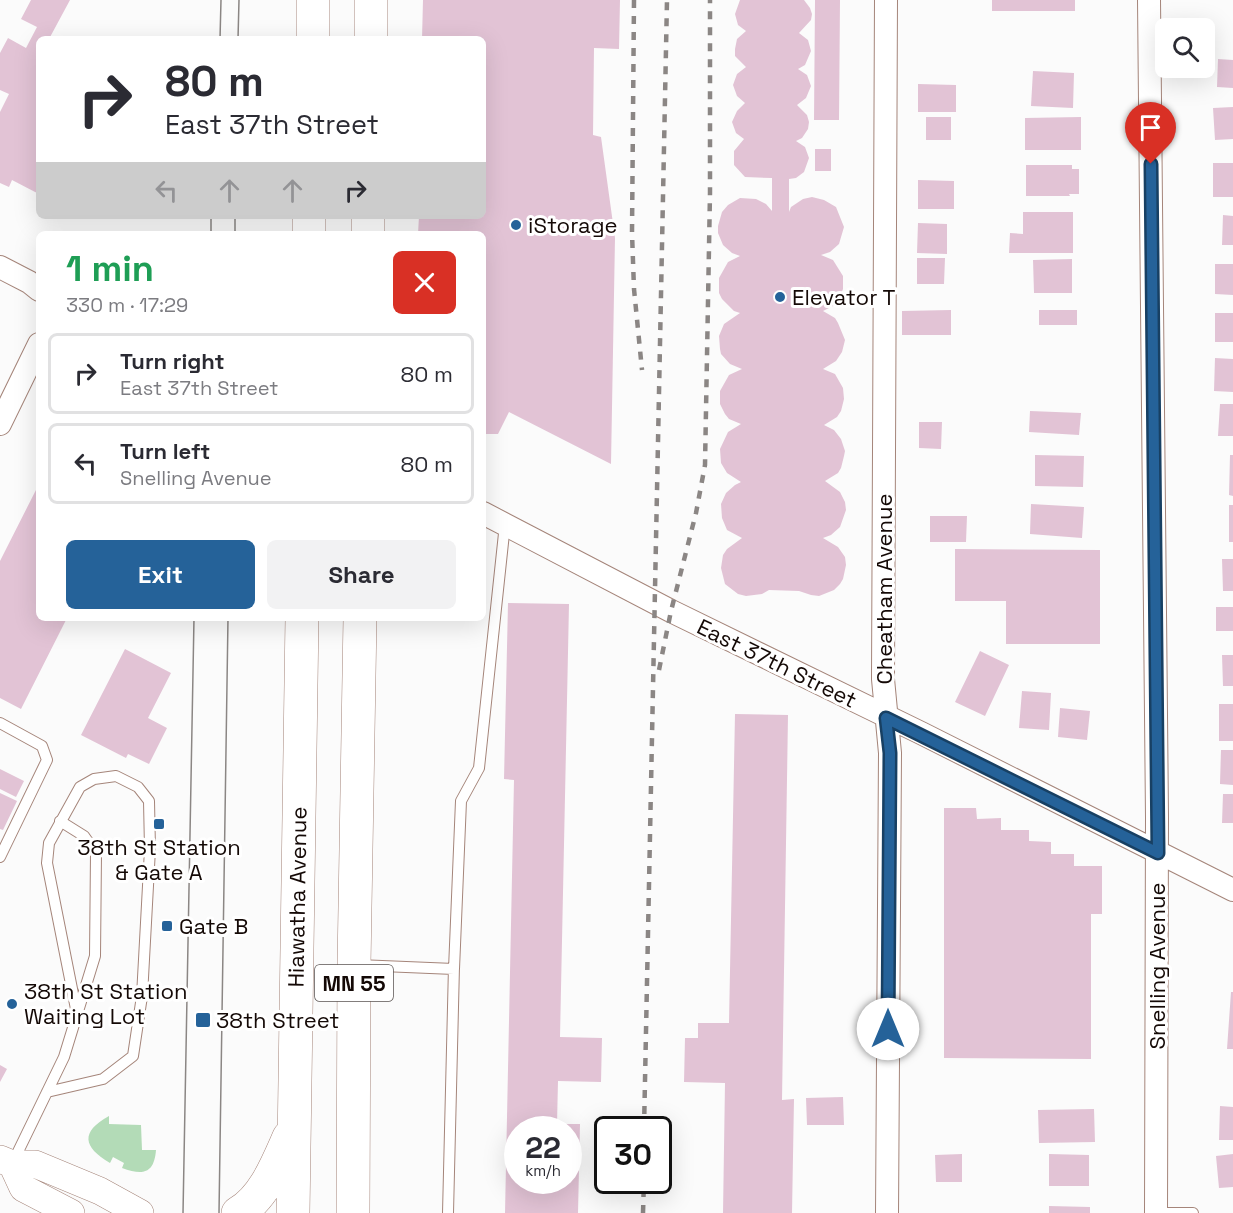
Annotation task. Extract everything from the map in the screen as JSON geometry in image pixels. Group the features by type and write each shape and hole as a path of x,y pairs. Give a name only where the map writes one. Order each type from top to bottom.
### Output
{"highway":[{"path":"313,0 313,36"},
{"path":"371,0 371,36"},
{"name":"Hiawatha Avenue","path":"293,1213 302,621"},
{"name":"MN 55","path":"353,1213 354,965 360,621"},
{"path":"238,1213 246,1208 270,1179 294,1128"}],"street":[{"name":"Cheatham Avenue","path":"886,0 883,679 890,753 887,1213"},
{"name":"Snelling Avenue","path":"1149,0 1158,853 1156,1213"},
{"path":"0,267 36,288"},
{"path":"0,424 36,350"},
{"name":"East 37th Street","path":"486,514 671,611 1233,890"},
{"path":"6,1162 23,1188 71,1213"},
{"path":"6,1162 35,1164 100,1191 140,1213"}],"lane":[{"path":"448,1213 461,801 479,768 505,524"},
{"path":"0,723 42,746 47,760 0,857"},
{"path":"47,1092 104,1079 133,1056 142,996 150,849 149,801 138,787 116,776 94,779 80,787 49,843 47,862 77,1014"},
{"path":"6,1162 47,1092 64,1057 95,956 96,853 84,836 60,821"},
{"path":"354,965 454,969 454,966"},
{"path":"1156,1213 1193,1213"}],"green space":[{"path":"109,1116 109,1124 141,1125 142,1150 156,1150 150,1169 135,1172 122,1168 124,1163 113,1157 110,1163 94,1151 88,1140 89,1134"}],"building":[{"path":"31,0 70,0 51,36 36,36 36,192 12,180 9,187 0,183 0,112 9,94 0,90 0,53 8,38 26,48 37,27 21,19"},
{"name":"iStorage","path":"423,0 620,0 619,49 594,48 593,135 601,137 615,238 611,464 509,412 498,434 486,434 486,231 418,231 419,219 486,219 486,36 422,36"},
{"name":"Elevator T","path":"740,0 804,0 810,8 811,20 799,33 808,40 811,51 805,65 798,69 807,75 811,86 806,98 797,105 807,115 809,122 808,129 802,138 796,141 805,147 809,158 804,172 796,178 789,179 789,212 791,207 803,199 812,197 824,200 836,207 844,227 839,244 830,252 821,255 833,260 843,276 843,289 839,299 835,305 823,311 835,318 845,340 842,352 836,361 823,369 835,374 843,388 844,399 841,411 837,417 824,425 834,430 841,439 845,451 838,473 825,481 840,492 846,510 840,527 831,535 823,538 838,547 845,557 846,565 840,584 834,590 819,596 799,591 769,590 762,594 746,596 738,594 725,584 721,568 723,555 727,549 742,538 727,530 722,518 721,504 726,493 741,482 727,473 721,463 720,449 728,432 741,424 729,419 725,414 720,404 720,391 729,375 742,369 730,364 721,354 720,349 719,336 724,324 740,313 734,311 722,299 719,293 719,278 728,262 740,256 732,253 723,245 718,226 722,212 728,205 740,198 756,199 766,204 772,211 772,178 745,177 734,165 734,151 744,139 736,133 732,122 737,111 745,103 737,96 733,85 737,74 746,67 735,56 737,39 746,31 738,25 735,14"},
{"path":"815,0 840,0 839,120 814,120"},
{"path":"992,0 1075,0 1075,11 992,11"},
{"path":"1218,59 1233,60 1233,88 1217,87"},
{"path":"1033,71 1074,73 1073,108 1031,106"},
{"path":"918,84 956,85 956,112 918,112"},
{"path":"1233,107 1233,139 1215,140 1213,108"},
{"path":"926,117 951,117 951,140 926,140"},
{"path":"1081,117 1081,150 1025,150 1025,118"},
{"path":"815,149 831,149 831,171 815,171"},
{"path":"1213,163 1233,163 1233,197 1213,197"},
{"path":"1026,165 1072,165 1072,169 1079,169 1079,194 1026,196"},
{"path":"918,180 954,181 954,209 918,209"},
{"path":"1023,212 1073,212 1073,253 1009,253 1010,233 1023,234"},
{"path":"1223,215 1233,216 1233,245 1222,245"},
{"path":"918,223 947,224 947,254 917,253"},
{"path":"917,258 945,258 944,284 917,284"},
{"path":"1072,259 1072,293 1034,293 1033,260"},
{"path":"1215,264 1233,264 1233,295 1215,294"},
{"path":"951,310 951,335 902,335 902,311"},
{"path":"1039,310 1077,310 1077,325 1039,325"},
{"path":"1215,313 1233,313 1233,342 1215,342"},
{"path":"1215,358 1233,359 1233,392 1214,391"},
{"path":"1220,404 1233,404 1233,436 1218,436"},
{"path":"1030,411 1081,413 1079,435 1029,432"},
{"path":"919,422 942,422 941,449 919,448"},
{"path":"1035,455 1084,456 1083,487 1035,486"},
{"path":"1230,455 1233,455 1233,496 1229,495"},
{"path":"36,490 36,621 65,621 21,709 0,698 0,561"},
{"path":"1031,504 1084,507 1082,538 1030,534"},
{"path":"1229,505 1233,505 1233,542 1229,542"},
{"path":"930,516 967,516 966,542 930,542"},
{"path":"955,549 1100,550 1100,644 1006,644 1006,601 955,601"},
{"path":"1222,559 1233,559 1233,591 1223,591"},
{"path":"508,603 569,604 560,1037 602,1038 601,1082 558,1081 557,1116 507,1116 514,780 504,779"},
{"path":"1216,607 1233,607 1233,631 1216,631"},
{"path":"125,649 171,673 148,718 167,728 149,764 128,754 126,758 81,735"},
{"path":"980,651 1009,665 985,716 955,702"},
{"path":"1222,655 1233,655 1233,686 1223,686"},
{"path":"1022,691 1051,693 1049,730 1019,728"},
{"path":"1219,704 1233,704 1233,741 1219,741"},
{"path":"1060,708 1090,711 1087,740 1058,737"},
{"path":"735,714 788,715 782,1100 794,1099 792,1213 723,1213 725,1083 684,1082 685,1038 698,1038 698,1023 729,1023"},
{"path":"1221,750 1233,750 1233,785 1220,784"},
{"path":"0,769 24,781 16,797 0,789"},
{"path":"0,793 17,801 3,830 0,829"},
{"path":"1223,794 1233,794 1233,823 1222,823"},
{"path":"944,808 976,808 977,819 1001,818 1001,830 1029,830 1029,841 1051,842 1051,854 1074,854 1074,866 1102,866 1102,914 1091,914 1091,1059 944,1058"},
{"path":"1231,992 1233,992 1233,1049 1227,1049"},
{"path":"0,1065 7,1069 0,1082"},
{"path":"843,1097 844,1125 807,1125 806,1098"},
{"path":"1220,1106 1233,1107 1233,1140 1219,1140"},
{"path":"1094,1109 1095,1142 1039,1143 1038,1110"},
{"path":"962,1154 962,1182 936,1182 935,1155"},
{"path":"1049,1154 1089,1155 1089,1186 1049,1186"},
{"path":"1233,1154 1233,1187 1219,1188 1216,1156"},
{"path":"505,1194 578,1194 578,1213 505,1213"},
{"path":"1049,1206 1090,1207 1090,1213 1049,1213"}],"tram line":[{"path":"220,36 221,0"},
{"path":"238,36 239,0"},
{"path":"211,219 211,231"},
{"path":"235,219 235,231"},
{"path":"183,1213 194,621"},
{"path":"219,1213 228,621"}],"railway":[{"path":"634,0 632,233 634,289 642,370"},
{"path":"644,1116 667,0"},
{"path":"659,670 705,465 710,193 710,0"},
{"path":"643,1213 644,1194"}],"place":[{"name":"iStorage","path":"516,225"},
{"name":"Elevator T","path":"780,297"},
{"name":"38th St Station & Gate A","path":"159,824"},
{"name":"Gate B","path":"167,926"},
{"name":"38th St Station Waiting Lot","path":"12,1004"},
{"name":"38th Street","path":"203,1020"}],"route":[{"path":"888,1029 890,753 886,718 921,733 1158,853 1151,164"}]}
